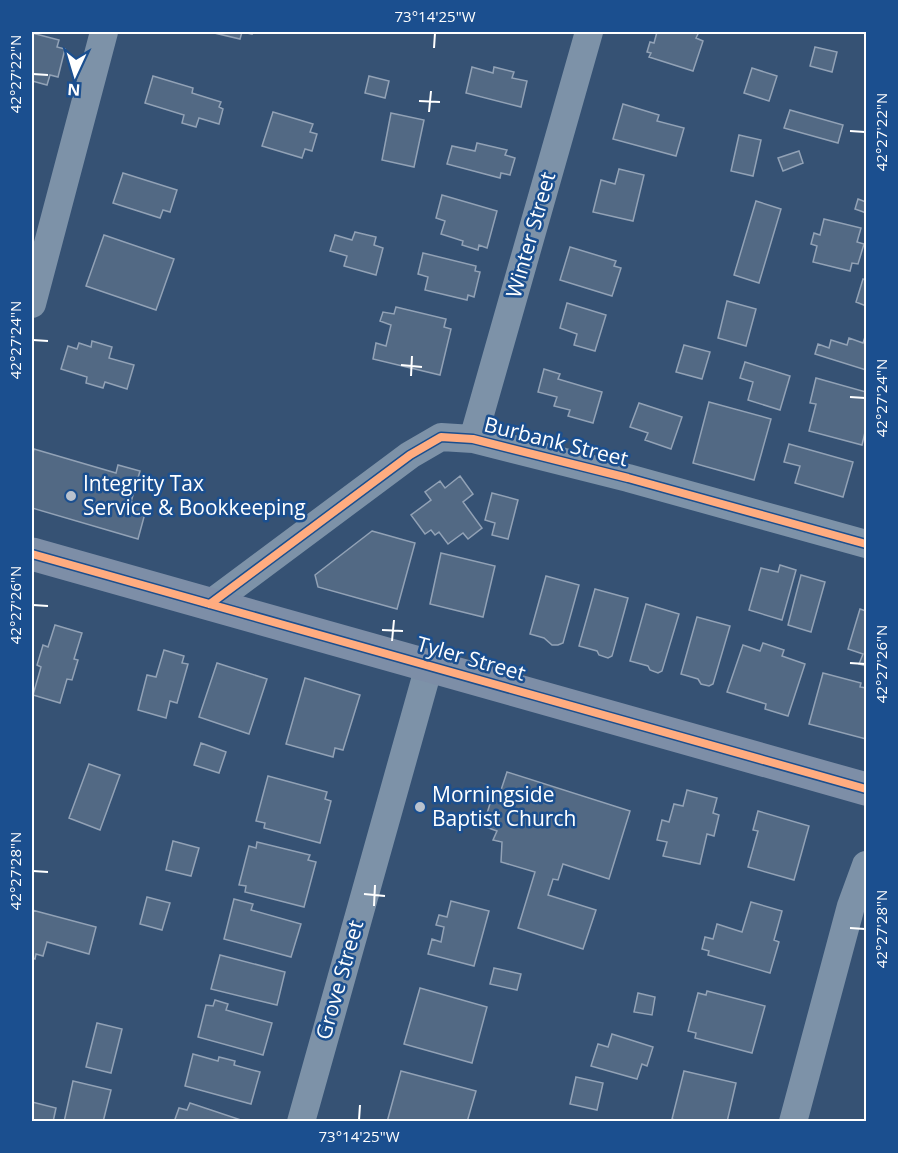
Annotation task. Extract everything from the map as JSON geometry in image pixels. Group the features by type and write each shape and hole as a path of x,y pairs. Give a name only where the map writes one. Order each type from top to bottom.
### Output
{"main road":[{"name":"Tyler Street","path":"32,555 867,789"}],"street":[{"path":"32,304 43,215 104,32"},
{"name":"Winter Street","path":"472,439 589,32"},
{"name":"Burbank Street","path":"210,604 410,455 441,437 472,439 628,478 866,543"},
{"name":"Grove Street","path":"301,1122 429,666"},
{"path":"793,1122 851,906 867,865"}],"building":[{"path":"210,32 242,32 240,39"},
{"path":"657,32 699,32 696,38 703,41 693,71 649,57 651,53 647,52 650,42 654,43"},
{"path":"32,33 59,40 57,47 65,49 58,77 50,75 47,85 32,81"},
{"path":"815,47 837,52 832,72 810,66"},
{"path":"472,67 493,73 494,67 514,72 512,78 527,81 521,107 466,93"},
{"path":"752,68 777,76 769,101 744,93"},
{"path":"153,76 193,88 192,93 221,102 219,107 223,109 219,124 199,118 196,127 182,123 184,115 145,103"},
{"path":"369,76 389,81 385,98 365,93"},
{"path":"623,104 659,115 657,121 684,128 676,156 613,139"},
{"path":"790,110 843,125 838,143 784,128"},
{"path":"273,112 313,124 310,132 317,134 312,151 305,149 302,158 262,146"},
{"path":"391,113 424,120 414,167 382,160"},
{"path":"739,135 761,140 753,176 731,171"},
{"path":"477,143 507,150 505,155 515,158 510,175 501,173 500,178 447,164 452,146 475,151"},
{"path":"799,151 803,163 783,171 778,158"},
{"path":"619,169 644,175 633,221 593,212 601,180 615,184"},
{"path":"123,173 177,190 170,212 163,210 160,218 113,203"},
{"path":"442,195 497,211 487,248 479,245 478,250 462,245 463,241 441,234 445,221 436,218"},
{"path":"858,199 866,202 866,213 855,209"},
{"path":"756,201 781,209 759,283 734,275"},
{"path":"824,219 861,228 857,242 864,244 858,264 852,263 850,271 813,262 817,246 811,244 814,233 820,235"},
{"path":"355,232 376,237 374,245 383,248 376,275 344,266 347,256 330,251 335,235 352,240"},
{"path":"104,235 174,259 156,310 86,286"},
{"path":"570,247 616,261 614,266 621,268 612,296 560,280"},
{"path":"423,253 476,266 475,271 480,272 474,297 468,295 467,300 425,290 428,277 418,274"},
{"path":"863,279 866,280 866,306 856,302"},
{"path":"727,301 756,309 746,346 718,338"},
{"path":"567,303 606,315 595,351 574,345 577,334 560,328"},
{"path":"396,307 446,319 444,327 451,329 440,375 373,359 376,343 386,346 391,325 380,321 383,312 394,314"},
{"path":"865,337 866,370 815,354 818,344 829,348 831,340 847,345 849,338 863,343"},
{"path":"92,341 112,347 109,358 134,365 127,389 105,382 103,388 86,383 87,377 61,369 68,346 77,349 79,343 91,347"},
{"path":"684,345 710,352 702,379 676,372"},
{"path":"745,362 790,376 780,410 748,400 753,382 740,378"},
{"path":"544,369 560,374 558,379 602,392 593,423 568,416 570,410 554,406 557,397 538,392"},
{"path":"816,378 866,392 866,428 862,445 809,431 816,404 810,403"},
{"path":"709,402 771,419 754,480 693,463"},
{"path":"639,403 682,417 671,449 645,440 648,433 630,427"},
{"path":"789,444 853,462 843,497 795,483 800,466 784,462"},
{"path":"34,449 116,473 118,465 140,471 131,502 147,506 138,539 32,508"},
{"path":"460,476 473,494 463,502 482,528 468,539 463,533 448,544 439,532 435,535 431,530 425,534 411,515 431,500 425,492 440,481 445,488"},
{"path":"492,493 518,500 508,539 492,535 495,523 485,520"},
{"path":"372,531 415,543 397,609 318,587 315,575"},
{"path":"441,553 495,566 483,617 430,604"},
{"path":"780,565 796,570 782,620 749,610 761,568 778,572"},
{"path":"801,575 825,582 811,632 788,625"},
{"path":"546,576 579,585 563,643 558,645 552,645 544,638 530,634"},
{"path":"595,589 628,598 612,656 608,658 599,655 597,651 579,646"},
{"path":"646,604 679,614 662,671 658,673 650,670 648,666 630,661"},
{"path":"860,609 866,611 866,666 859,664 863,654 848,649"},
{"path":"697,617 730,626 713,684 709,686 701,684 698,679 681,674"},
{"path":"55,625 82,633 74,659 78,660 72,680 67,679 60,703 33,695 41,667 37,665 43,645 48,647"},
{"path":"763,643 784,650 782,656 805,664 788,716 765,709 766,704 727,692 743,645 760,651"},
{"path":"164,650 184,656 182,663 188,664 177,703 170,701 166,718 138,710 147,675 156,677"},
{"path":"217,663 267,679 249,734 199,717"},
{"path":"823,673 861,683 860,687 866,688 866,739 809,724"},
{"path":"305,678 360,695 343,750 335,748 333,757 286,744"},
{"path":"201,743 226,752 219,773 194,765"},
{"path":"89,764 120,775 100,830 69,818"},
{"path":"507,772 630,811 609,879 563,864 558,880 553,879 548,895 596,910 583,949 518,928 535,872 501,862 502,842 493,840 497,831 483,826 494,791 500,793"},
{"path":"268,776 327,792 325,799 331,801 320,843 264,828 265,823 256,821"},
{"path":"687,790 717,798 713,813 719,815 714,836 707,834 700,864 663,856 667,842 657,840 662,820 669,822 674,804 683,806"},
{"path":"758,811 809,826 794,880 748,867 758,831 753,830"},
{"path":"173,841 199,848 191,876 166,870"},
{"path":"257,842 310,855 308,860 316,862 304,907 245,892 246,886 239,885 249,846 256,848"},
{"path":"147,897 170,903 162,930 140,924"},
{"path":"234,899 253,904 251,910 301,924 291,957 224,939"},
{"path":"451,901 489,911 474,966 428,954 432,939 441,942 444,927 436,925 439,915 447,917"},
{"path":"751,902 782,911 774,940 779,942 770,973 708,955 709,951 702,949 705,937 713,939 717,924 742,932"},
{"path":"32,910 96,927 89,954 47,942 43,956 36,954 35,959 32,958"},
{"path":"220,955 285,972 277,1005 211,989"},
{"path":"494,968 521,974 517,990 490,984"},
{"path":"420,988 487,1007 472,1063 404,1044"},
{"path":"707,991 765,1006 752,1053 695,1038 696,1033 688,1031 698,993 706,995"},
{"path":"638,993 655,997 652,1015 634,1012"},
{"path":"215,1000 228,1004 226,1010 272,1023 263,1055 198,1037 206,1005 213,1006"},
{"path":"97,1023 122,1029 111,1073 86,1067"},
{"path":"612,1034 653,1047 647,1066 642,1064 637,1079 591,1066 598,1044 608,1047"},
{"path":"193,1054 218,1061 219,1057 235,1061 234,1065 260,1072 251,1104 185,1086"},
{"path":"401,1071 476,1091 467,1122 387,1122"},
{"path":"684,1071 736,1083 727,1122 680,1122 672,1119"},
{"path":"576,1077 603,1083 597,1110 570,1104"},
{"path":"73,1081 111,1090 103,1122 64,1122"},
{"path":"32,1102 56,1108 53,1122 32,1122"},
{"path":"190,1103 244,1122 174,1122 179,1108 187,1110"}],"cycle path":[{"path":"210,604 410,455 441,437 473,439 628,478 866,544"},
{"path":"32,554 866,789"}],"place":[{"name":"Integrity Tax Service & Bookkeeping","path":"71,496"},
{"name":"Morningside Baptist Church","path":"420,807"}]}
